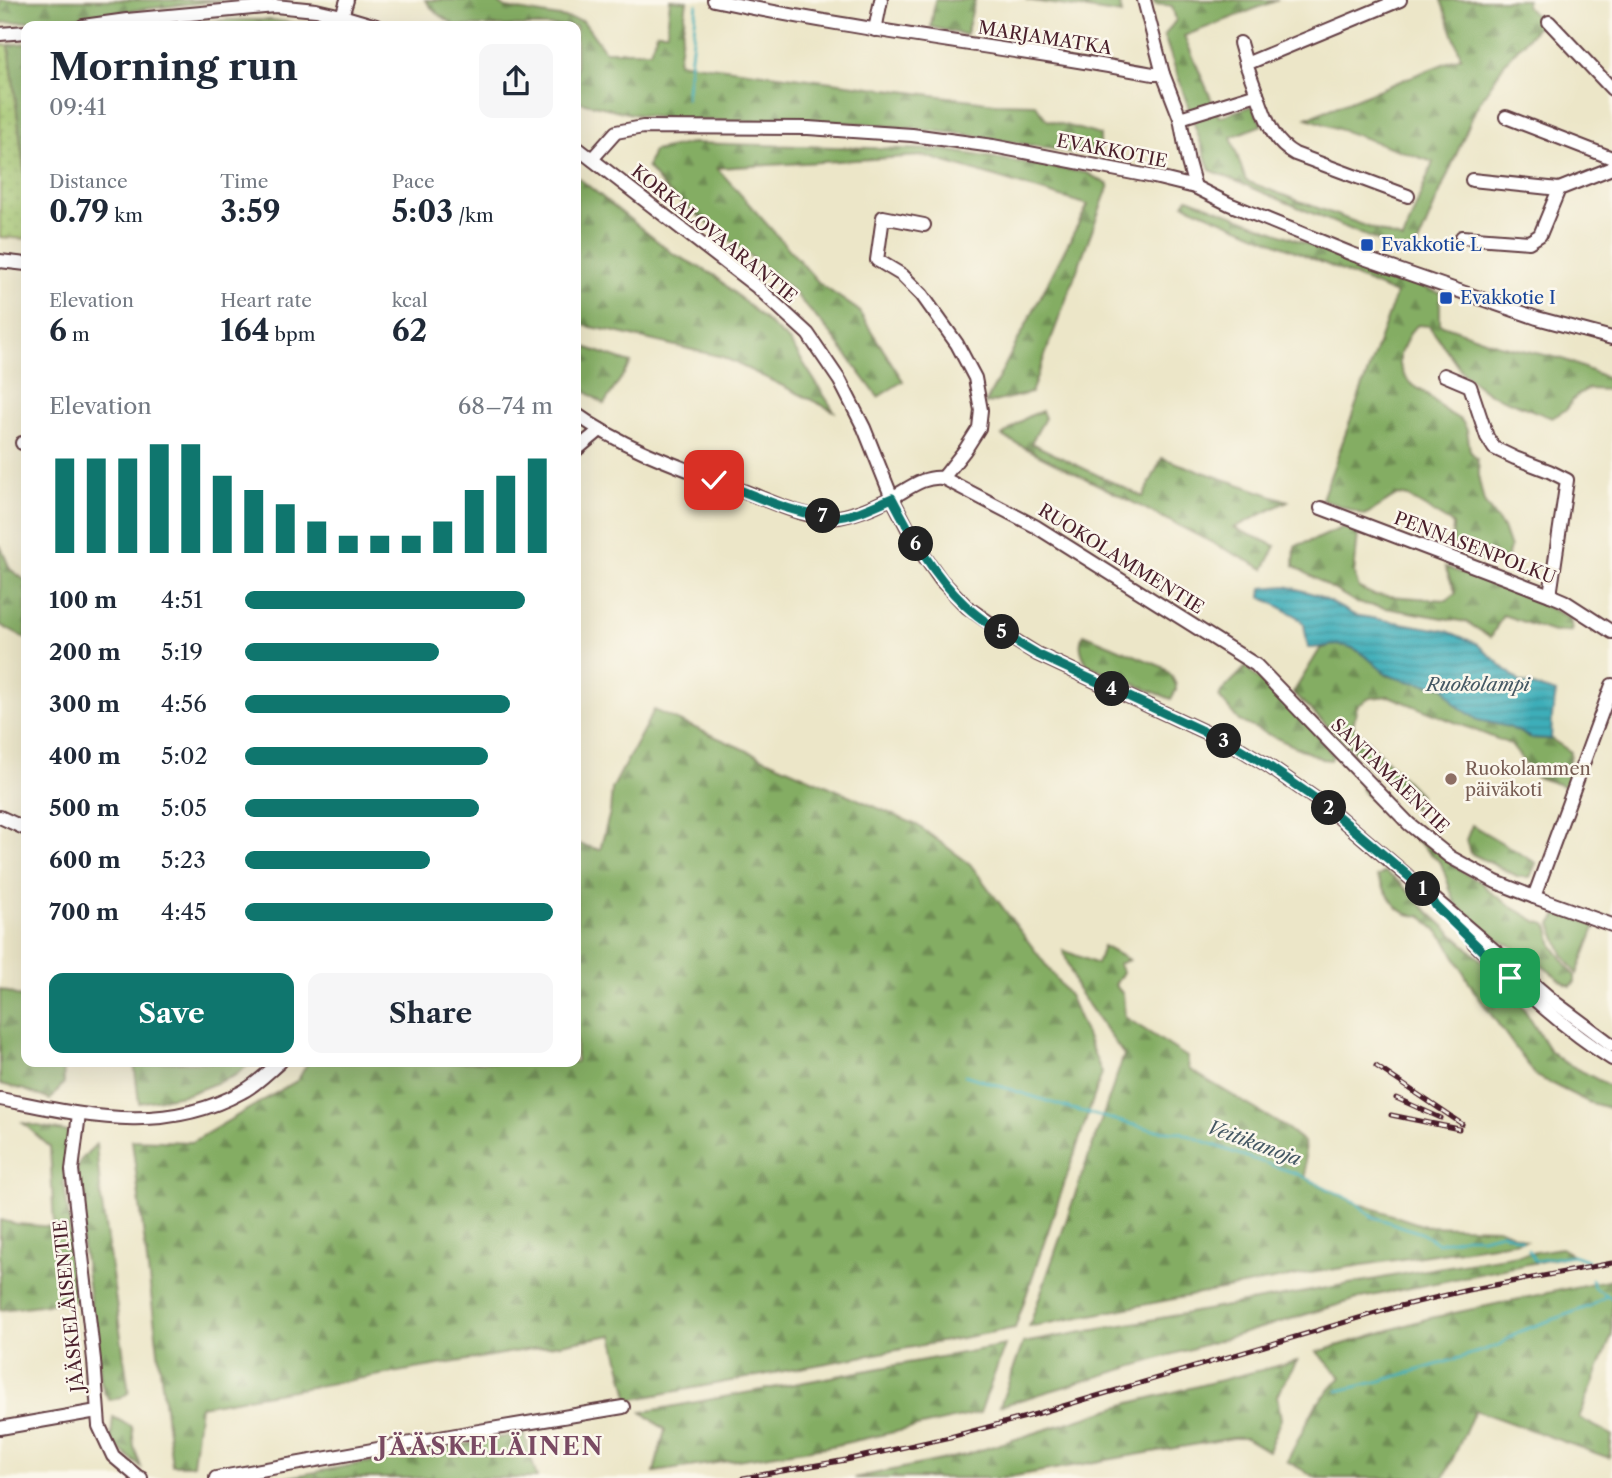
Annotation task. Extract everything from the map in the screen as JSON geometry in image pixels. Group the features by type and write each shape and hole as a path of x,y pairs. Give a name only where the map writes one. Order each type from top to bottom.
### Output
{"street":[{"path":"342,16 347,0"},
{"name":"MARJAMATKA","path":"714,0 876,30 1163,74"},
{"path":"876,30 881,0"},
{"path":"1144,0 1163,74 1180,118 1195,187"},
{"path":"1246,64 1400,0"},
{"path":"120,21 238,4 316,10 359,21"},
{"path":"1549,23 1612,89"},
{"path":"0,34 21,32"},
{"path":"1240,43 1257,94 1275,137 1283,147 1295,155 1408,196"},
{"path":"1180,118 1257,94"},
{"path":"1506,117 1612,158"},
{"name":"EVAKKOTIE","path":"592,159 615,132 643,127 808,128 912,135 993,146 1195,187 1229,204 1352,254 1537,318 1612,338"},
{"name":"KORKALOVAARANTIE","path":"581,151 757,287 808,334 840,381 864,428 892,498 917,546 941,580 967,607 1037,654 1237,747 1267,765 1326,806 1557,1004 1612,1045"},
{"path":"1472,180 1559,189 1612,168"},
{"path":"1462,237 1529,242 1540,235 1559,189"},
{"path":"581,417 600,430 671,463 810,515 837,517 867,509 912,485 935,477 943,478 979,428 981,410 975,378 957,344 922,295 902,275 877,260 883,217 924,225"},
{"path":"0,261 21,263"},
{"path":"1444,375 1470,386 1494,448 1567,480 1550,595"},
{"path":"581,446 600,430"},
{"name":"RUOKOLAMMENTIE","path":"943,478 1035,526 1235,651 1256,665 1272,682"},
{"name":"PENNASENPOLKU","path":"1321,508 1550,595 1612,632"},
{"name":"SANTAMÄENTIE","path":"1272,682 1417,831 1450,857 1496,882 1612,925"},
{"path":"1534,897 1612,685"},
{"path":"0,817 21,827"},
{"name":"KORKALOVAARANTIE","path":"1429,894 1436,906 1510,978 1578,1037 1612,1059"},
{"path":"0,1099 121,1119 169,1118 208,1107 244,1092 274,1067"},
{"name":"JÄÄSKELÄISENTIE","path":"79,1114 72,1170 99,1426 113,1456 141,1478"},
{"path":"216,1478 623,1407"},
{"path":"0,1428 97,1411"}],"green space":[{"path":"0,0 222,0 53,20 0,23"},
{"path":"425,0 494,0 506,8 583,21 605,51 650,51 657,32 667,32 670,0 687,1 678,62 995,103 1035,104 1047,120 1100,135 1100,157 964,134 856,123 678,120 632,114 581,102 581,21 448,21 435,12"},
{"path":"935,0 975,0 966,35 931,27"},
{"path":"1026,0 1119,0 1122,14"},
{"path":"1153,0 1278,0 1184,36 1219,117 1252,106 1262,125 1231,137 1246,181 1403,240 1433,162 1307,118 1461,57 1441,0 1527,0 1525,5 1542,22 1506,61 1476,108 1413,256 1210,170 1164,36 1176,20 1172,6 1155,4"},
{"path":"272,20 279,21 218,21"},
{"path":"21,44 21,144 9,45"},
{"path":"0,45 9,45 21,144 21,239 0,237"},
{"path":"692,143 944,150 1087,173 1109,185 1031,393 985,404 1088,205 925,156 717,168 820,284 858,310 903,381 878,397 830,333 789,287 667,191 647,167 653,151"},
{"path":"581,180 672,253 714,275 790,342 834,411 723,357 581,325"},
{"path":"1188,198 1440,293 1440,324 1499,345 1563,359 1612,380 1612,390 1588,389 1580,393 1567,409 1552,418 1488,393 1464,374 1429,326 1418,325 1411,331 1400,354 1404,375 1444,410 1462,421 1467,430 1470,451 1477,459 1484,502 1503,528 1510,548 1507,558 1486,562 1458,549 1452,545 1453,524 1408,497 1398,495 1364,515 1322,499 1396,294 1184,204"},
{"path":"581,346 631,363 604,404 581,388"},
{"path":"1042,411 1045,418 1031,443 1143,497 1162,458 1288,501 1234,528 1276,546 1264,569 1002,436 1027,417"},
{"path":"1343,527 1358,534 1354,574 1359,588 1374,595 1447,600 1456,593 1445,567 1513,591 1570,618 1572,631 1553,632 1503,615 1491,637 1466,622 1357,603 1294,566 1295,546"},
{"path":"0,545 10,569 21,577 21,636 0,625"},
{"path":"1084,634 1163,667 1176,685 1171,699 1088,665 1081,650"},
{"path":"1333,645 1348,646 1368,656 1387,675 1444,687 1455,704 1478,720 1509,727 1531,738 1551,739 1571,752 1567,787 1536,777 1510,744 1389,696 1370,698 1357,706 1353,726 1420,795 1414,809 1293,693 1320,649"},
{"path":"1246,667 1315,733 1333,755 1331,760 1322,759 1239,721 1219,697"},
{"path":"654,710 917,825 970,864 1070,997 1102,1073 1015,1328 629,1400 613,1335 200,1406 193,1465 172,1465 132,1140 192,1142 298,1080 305,1067 581,1067 581,844 600,850 610,812 612,789"},
{"path":"1359,783 1363,783 1421,838 1461,871 1482,883 1512,907 1546,924 1553,946 1575,976 1575,982 1571,986 1566,984 1515,948 1493,937 1455,903 1441,863 1363,792"},
{"path":"1472,825 1536,863 1530,877 1519,877 1470,853 1466,840"},
{"path":"1385,872 1502,979 1550,1051 1564,1062 1612,1087 1612,1109 1588,1102 1536,1076 1474,991 1445,939 1421,915 1406,913 1394,904 1377,877"},
{"path":"1559,912 1596,925 1577,974 1563,954 1551,924"},
{"path":"1103,946 1129,960 1118,964 1123,972 1115,985 1123,994 1125,1017 1187,1057 1189,1069 1288,1129 1304,1142 1306,1178 1357,1203 1425,1226 1498,1228 1526,1240 1304,1274 1029,1327 1124,1055 1077,989 1063,950 1097,964"},
{"path":"0,989 21,997 21,1067 63,1067 64,1083 50,1100 0,1084"},
{"path":"135,1067 246,1067 234,1076 188,1094 139,1103"},
{"path":"23,1123 69,1132 64,1183 80,1300 0,1310 0,1220 54,1227 50,1147"},
{"path":"96,1144 101,1198 129,1392 121,1398 110,1400 101,1381 74,1181 80,1161"},
{"path":"1561,1248 1573,1255 1361,1298 1000,1406 1023,1343"},
{"path":"1612,1279 1612,1335 1579,1418 1612,1435 1609,1458 1475,1410 1444,1478 1317,1478 1287,1461 1316,1405 1341,1377 1317,1352 1426,1319"},
{"path":"1005,1345 980,1413 832,1446 654,1472 665,1430 642,1412"},
{"path":"1297,1361 1277,1395 1281,1419 1268,1451 1246,1438 1233,1438 1003,1478 854,1478 965,1455 1130,1403"},
{"path":"113,1417 132,1427 134,1447 141,1467 114,1445 111,1438"},
{"path":"524,1433 537,1478 284,1478"}],"water":[{"name":"Ruokolampi","path":"1286,586 1317,595 1354,615 1447,631 1476,643 1520,682 1556,693 1551,739 1531,738 1509,727 1478,720 1455,704 1444,687 1391,676 1352,648 1336,645 1308,648 1304,624 1295,615 1261,597 1262,588"}],"waterway":[{"path":"686,99 697,4"},
{"name":"Veitikanoja","path":"965,1075 1072,1109 1154,1130 1180,1132 1298,1174 1357,1203 1371,1216 1421,1233 1437,1243 1501,1232 1522,1240"},
{"name":"Veitikanoja","path":"1528,1250 1535,1261 1573,1255 1588,1262"},
{"name":"Veitikanoja","path":"1592,1279 1594,1288 1612,1298"},
{"path":"1338,1391 1499,1345 1518,1332 1590,1306 1606,1296"}],"railway":[{"path":"1376,1066 1462,1124"},
{"path":"1396,1098 1441,1118"},
{"path":"1391,1115 1459,1129"},
{"path":"743,1478 846,1460 950,1437 1396,1307 1468,1290 1612,1263"}],"place":[{"name":"Evakkotie L","path":"1367,245"},
{"name":"Evakkotie I","path":"1446,298"},
{"name":"Ruokolammen päiväkoti","path":"1451,779"}],"district":[{"name":"JÄÄSKELÄINEN","path":"491,1446"}],"route":[{"path":"714,480 810,515 837,517 867,509 892,498 917,546 941,580 967,607 1037,654 1237,747 1267,765 1326,806 1419,885 1429,894 1436,906 1510,978"}]}
